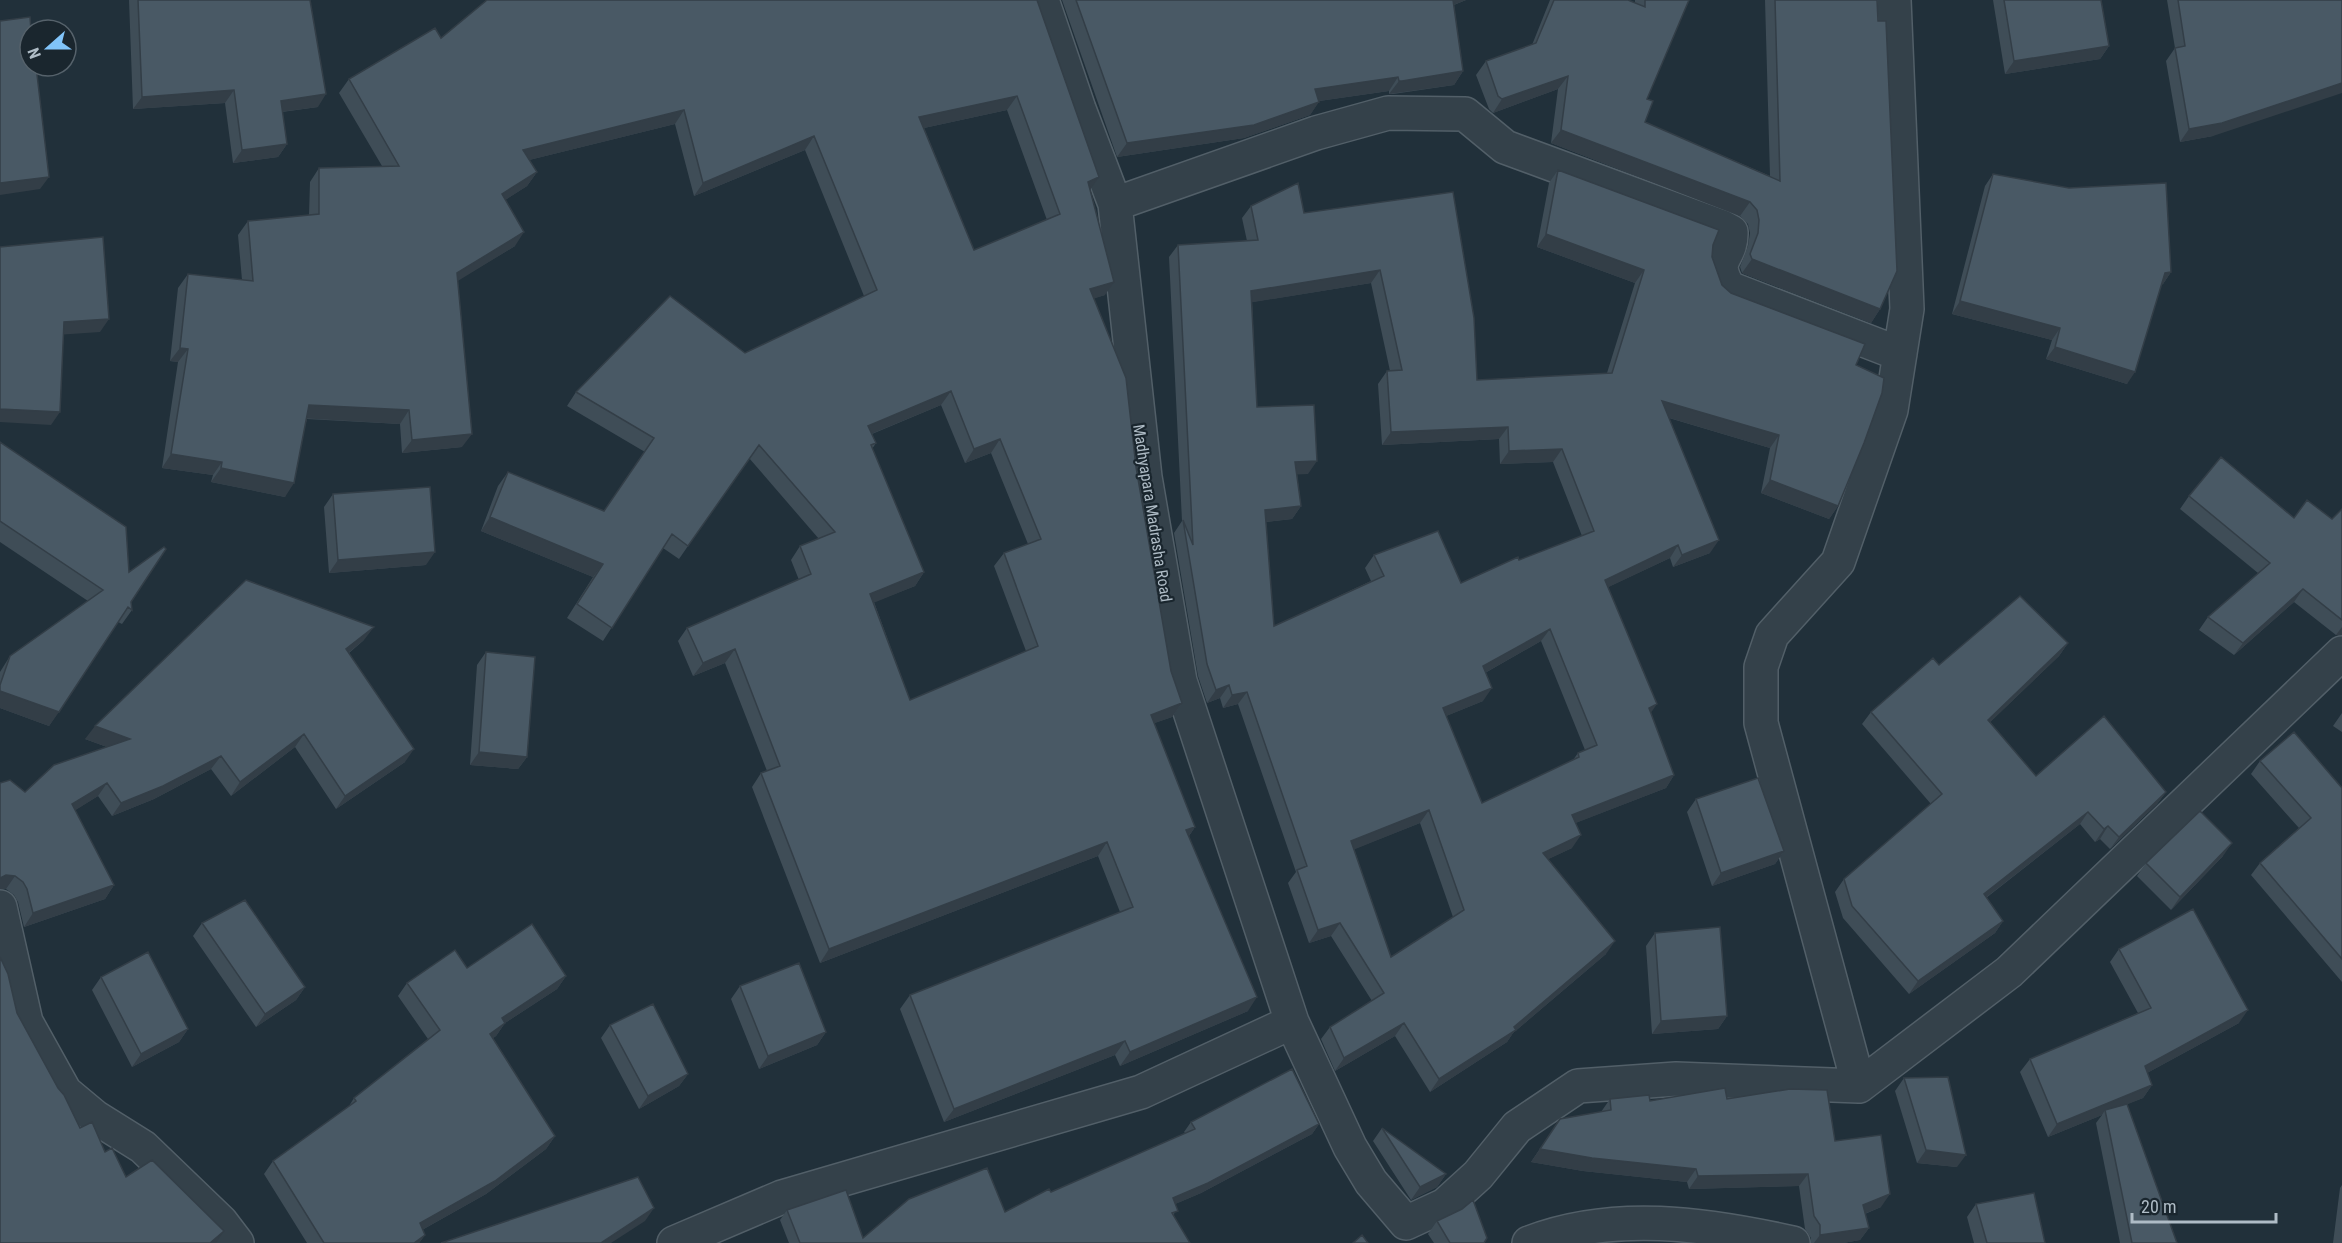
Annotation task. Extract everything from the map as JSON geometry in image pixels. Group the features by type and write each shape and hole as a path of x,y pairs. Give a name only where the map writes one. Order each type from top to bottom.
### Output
{"street":[{"name":"Madhyapara Madrasha Road","path":"1042,0 1079,110 1115,204 1145,477 1180,681 1292,1022 1350,1148 1371,1182 1406,1223 1445,1205 1478,1175 1517,1127 1578,1086 1676,1079 1859,1086"},
{"path":"1894,0 1907,309 1891,410 1838,562 1772,635 1761,667 1761,723 1859,1086 2009,972 2342,653"},
{"path":"1115,204 1316,133 1388,113 1465,114 1505,147 1722,226 1731,232 1731,242 1721,262 1720,273 1729,288 1900,354"},
{"path":"0,907 26,1022 65,1092 95,1117 143,1147 221,1222 237,1243"},
{"path":"674,1243 782,1197 1141,1092 1292,1022"},
{"path":"1529,1243 1583,1227 1650,1222 1736,1230 1792,1243"}],"building":[{"path":"138,0 310,0 326,94 281,101 287,144 242,150 234,90 142,97"},
{"path":"487,0 1037,0 1099,177 1088,182 1114,282 1090,289 1126,378 1136,467 1171,671 1182,703 1151,715 1195,827 1186,830 1257,997 1130,1052 1125,1041 954,1109 910,995 1133,907 1107,842 829,949 761,773 780,766 735,649 703,663 687,628 811,574 800,546 835,532 759,445 688,546 672,534 612,628 577,604 603,564 490,517 508,472 604,511 654,438 576,392 670,296 745,353 877,290 814,136 703,183 684,110 523,150 537,172 502,194 524,232 457,273 472,434 412,440 409,410 309,405 294,483 221,468 222,462 171,454 188,349 180,348 188,274 253,281 248,221 319,214 319,168 399,166 349,79 435,28 441,38","holes":["1017,96 1060,214 974,250 919,117","951,391 974,449 1000,439 1041,539 1004,553 1038,646 910,700 870,594 924,572 871,445 876,443 868,426"]},
{"path":"1076,0 1453,0 1463,71 1402,81 1399,81 1398,77 1315,89 1319,102 1254,125 1127,143"},
{"path":"1554,0 1628,0 1645,7 1645,0 1689,0 1647,99 1653,101 1645,122 1780,181 1775,0 1877,0 1878,21 1886,21 1897,271 1880,309 1752,259 1750,254 1758,233 1759,220 1757,210 1750,202 1561,130 1568,76 1502,99 1498,96 1486,61 1536,43"},
{"path":"2004,0 2101,0 2109,46 2014,61"},
{"path":"2178,0 2342,0 2342,83 2222,123 2189,129 2175,48 2185,46"},
{"path":"18,19 18,78 37,78 49,177 0,183 0,21"},
{"path":"1558,170 1719,230 1713,245 1712,257 1722,285 1731,293 1865,344 1856,365 1884,378 1882,393 1838,506 1770,480 1779,435 1662,401 1719,540 1682,555 1678,545 1605,580 1657,704 1649,708 1674,775 1572,815 1581,835 1543,853 1615,941 1514,1027 1516,1030 1439,1079 1404,1023 1344,1058 1330,1027 1384,993 1340,923 1318,930 1297,870 1307,866 1247,692 1232,695 1229,685 1216,690 1207,664 1183,520 1193,545 1178,245 1258,240 1251,206 1298,183 1304,213 1453,192 1474,318 1477,380 1612,373 1644,270 1546,234","holes":["1380,270 1402,370 1387,371 1391,432 1508,427 1509,451 1562,449 1594,531 1519,560 1518,557 1461,583 1438,531 1374,555 1384,576 1274,626 1265,510 1301,506 1295,462 1317,461 1314,405 1257,407 1251,291","1550,629 1597,745 1578,753 1579,757 1482,803 1443,708 1492,688 1483,666","1429,810 1464,910 1391,957 1351,841"]},
{"path":"1993,174 2069,188 2166,183 2171,272 2165,273 2135,372 2055,347 2060,328 1960,301"},
{"path":"103,237 109,319 64,322 60,412 0,409 0,247"},
{"path":"0,442 126,527 129,572 164,547 166,549 131,602 132,610 128,607 59,712 0,691 10,656 103,590 0,521"},
{"path":"2221,457 2294,518 2307,500 2332,519 2342,509 2342,620 2303,589 2243,643 2208,617 2270,563 2189,496"},
{"path":"430,487 435,552 338,560 333,494"},
{"path":"246,580 374,627 346,649 414,749 345,796 304,734 240,782 221,756 163,786 121,803 107,783 72,804 114,885 33,913 23,882 15,876 6,875 0,878 0,783 10,780 25,792 54,765 130,739 95,726"},
{"path":"2020,596 2068,643 1988,720 2036,776 2104,716 2166,792 2119,837 2108,826 2104,829 2088,812 1984,894 2003,921 1918,981 1852,906 1844,879 1942,794 1871,712 1933,658 1939,665"},
{"path":"486,652 535,657 527,757 479,752"},
{"path":"2294,732 2342,788 2342,959 2260,863 2311,818 2260,761"},
{"path":"1758,778 1784,851 1721,873 1696,799"},
{"path":"2200,811 2232,843 2180,897 2146,863"},
{"path":"245,900 305,987 265,1014 202,923"},
{"path":"2193,909 2248,1010 2145,1066 2152,1085 2057,1124 2030,1059 2151,1008 2119,949"},
{"path":"532,924 566,976 502,1018 505,1023 490,1034 555,1136 495,1181 420,1223 425,1235 414,1243 324,1243 273,1161 356,1101 354,1098 440,1030 407,983 455,950 467,968"},
{"path":"1720,927 1727,1016 1661,1021 1655,933"},
{"path":"148,952 188,1029 141,1054 101,977"},
{"path":"0,957 8,974 17,1013 64,1095 80,1128 92,1122 105,1152 112,1148 126,1177 152,1160 224,1231 210,1243 0,1243"},
{"path":"799,963 826,1032 768,1056 740,986"},
{"path":"653,1004 688,1074 648,1096 610,1025"},
{"path":"1292,1069 1319,1124 1208,1183 1173,1198 1178,1211 1172,1213 1190,1243 800,1243 787,1210 846,1190 863,1238 909,1199 987,1168 1005,1212 1049,1189 1051,1192 1195,1129 1191,1122"},
{"path":"1948,1077 1966,1155 1926,1150 1904,1078"},
{"path":"1725,1088 1727,1099 1790,1089 1827,1090 1835,1141 1881,1135 1890,1194 1863,1205 1869,1228 1820,1235 1820,1225 1814,1216 1808,1174 1698,1176 1696,1169 1592,1158 1540,1149 1560,1119 1611,1110 1610,1099 1649,1095 1650,1101"},
{"path":"2127,1104 2177,1243 2132,1243 2105,1110"},
{"path":"1382,1128 1446,1174 1420,1187"},
{"path":"638,1177 654,1208 601,1243 441,1243"},
{"path":"2034,1193 2045,1243 1987,1243 1976,1204"},
{"path":"1473,1200 1487,1238 1484,1243 1450,1243 1437,1221 1462,1209"},
{"path":"1362,1235 1368,1243 1353,1243"}]}
